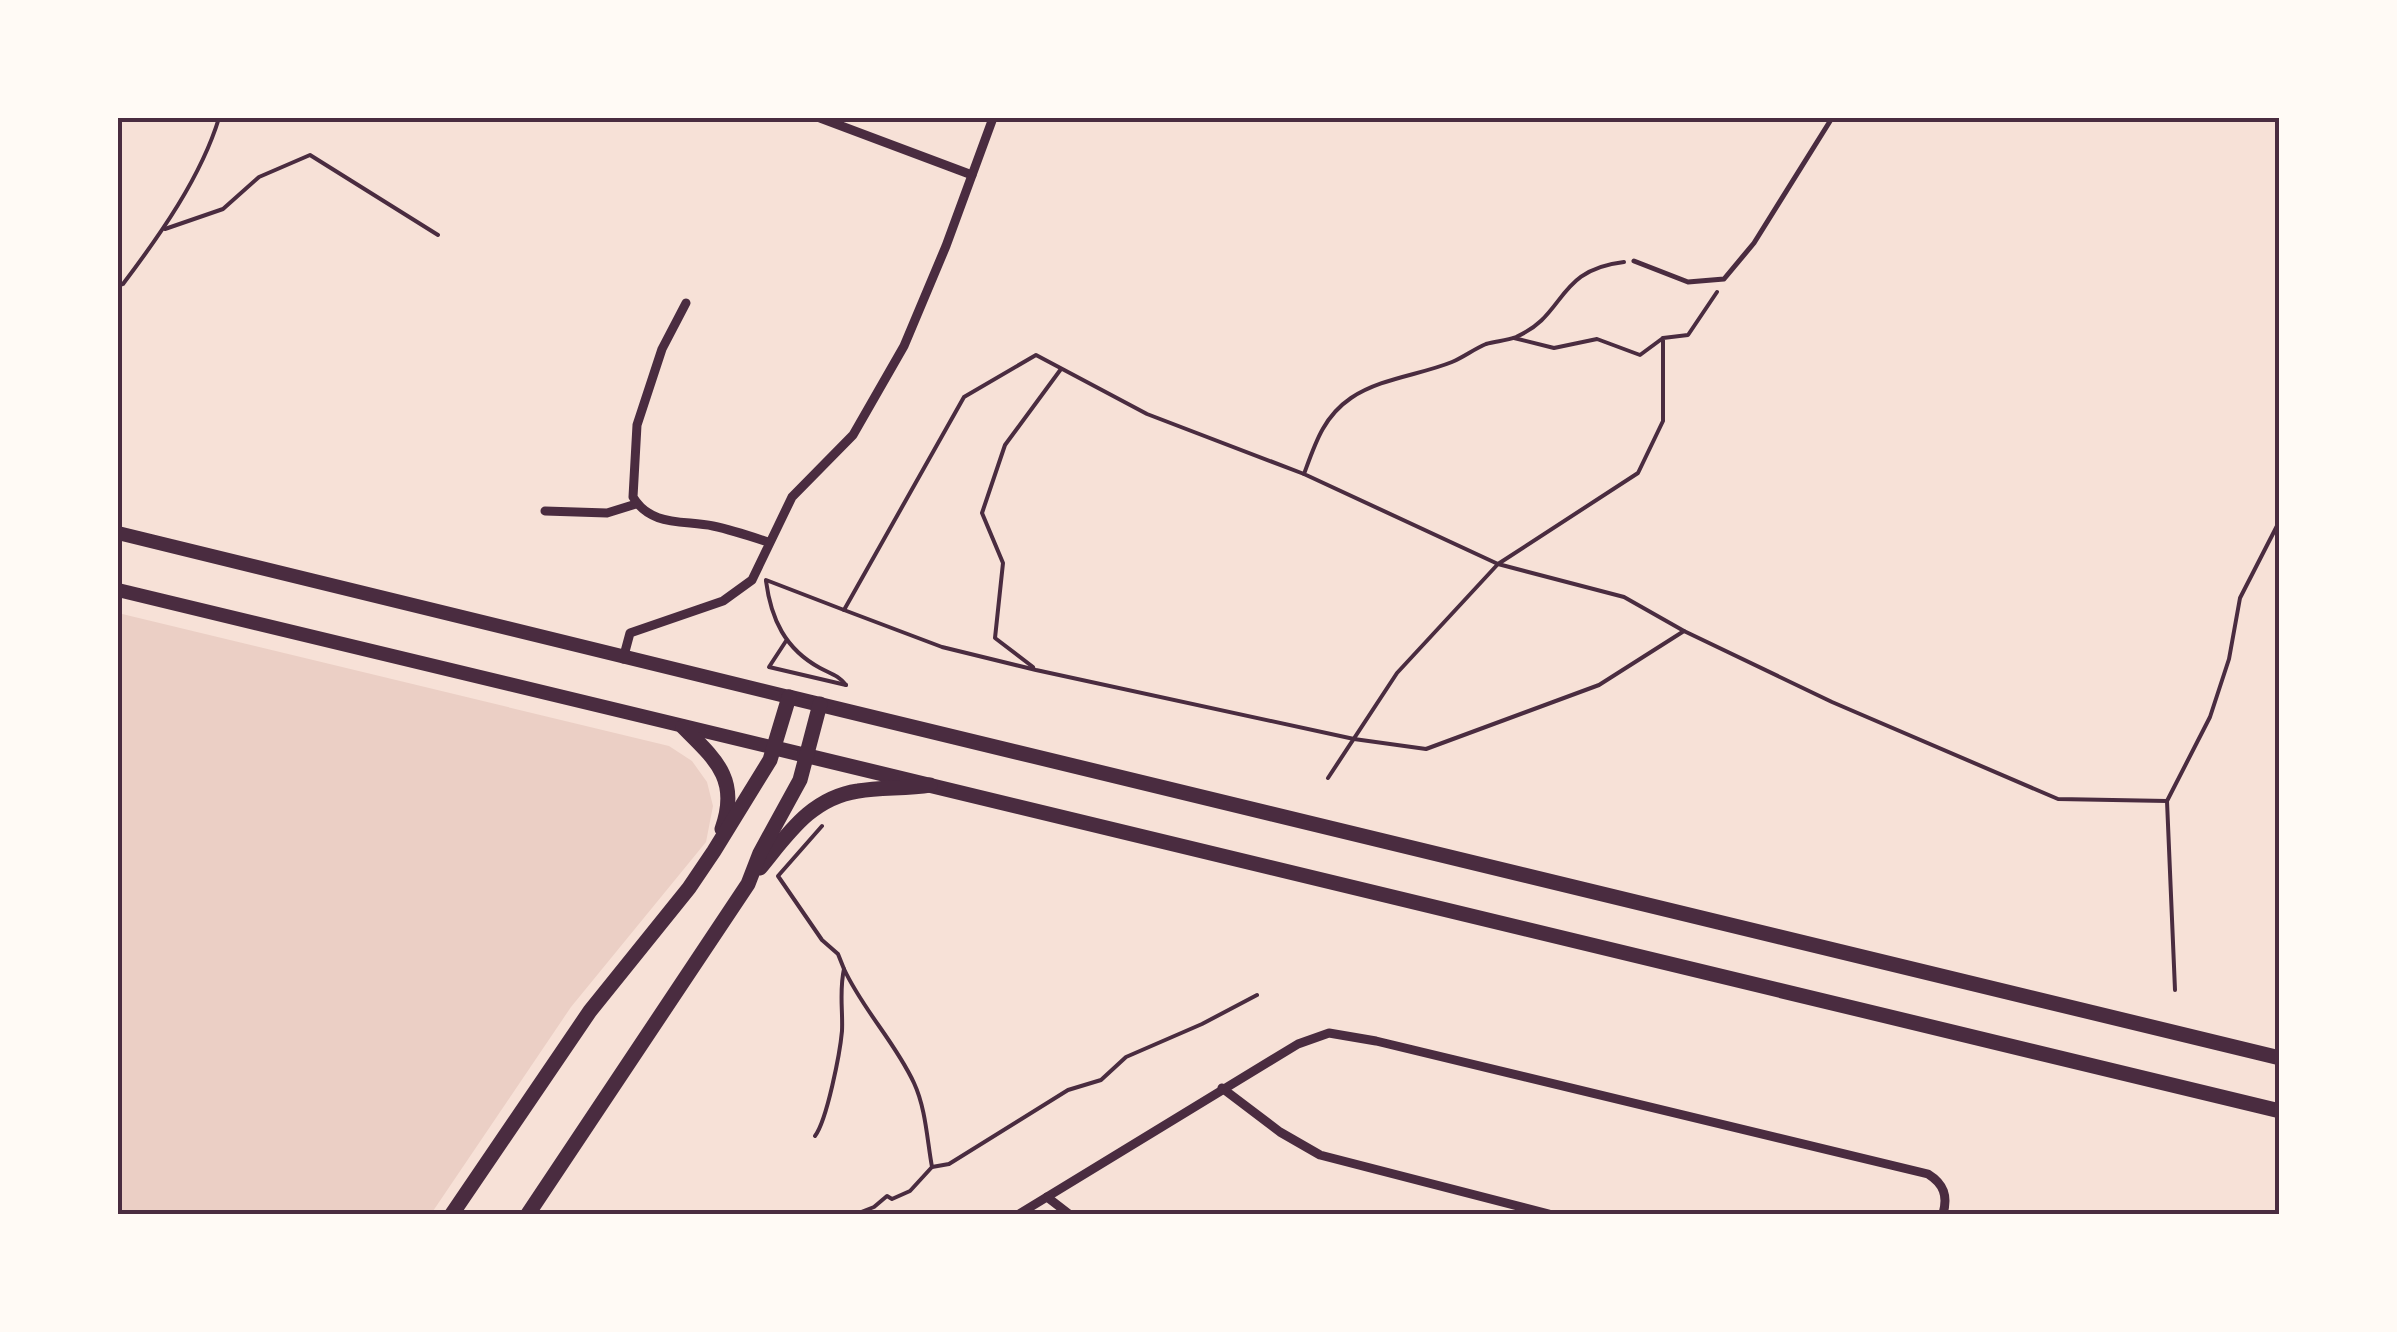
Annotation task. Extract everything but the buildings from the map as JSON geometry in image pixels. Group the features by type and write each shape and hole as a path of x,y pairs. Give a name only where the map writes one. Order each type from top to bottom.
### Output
{"highway":[{"path":"452,1214 590,1011 714,851 776,748 789,697 2280,1058"},
{"path":"748,884 760,853 792,798 820,704"},
{"path":"683,727 716,760 726,777 728,806 714,851"},
{"path":"776,748 2280,1111"},
{"path":"528,1214 748,884 794,826 827,800 860,791 930,785"}],"main road":[{"path":"118,534 789,697"},
{"path":"118,590 776,748"}],"street":[{"path":"820,118 972,175"},
{"path":"623,659 630,633 723,601 752,580 792,497 853,435 896,360 946,246 993,118"},
{"path":"686,303 662,349 636,425 631,488 636,504 660,520 707,524 768,542"},
{"path":"545,511 607,513 636,504"},
{"path":"1019,1214 1298,1044 1319,1035 1340,1034 1928,1174 1940,1181 1944,1191 1943,1214"},
{"path":"1222,1088 1280,1132 1320,1156 1549,1214"},
{"path":"1047,1198 1069,1214"}],"lane":[{"path":"1634,261 1688,282 1724,279 1754,243 1832,118"}],"path":[{"path":"118,286 164,229 194,170 209,150 218,118"},
{"path":"164,229 223,209 259,177 310,154 438,234"},
{"path":"1304,474 1323,424 1352,398 1452,362 1487,344 1514,338 1541,322 1572,282 1598,265 1634,261"},
{"path":"1514,338 1554,348 1597,338 1640,355 1662,338 1688,335 1730,272"},
{"path":"1328,778 1397,673 1498,564 1638,473 1663,421 1662,338"},
{"path":"844,610 964,397 1036,356 1147,414 1304,474 1498,564 1624,598 1684,632 1832,702 2058,800 2167,801"},
{"path":"1036,670 995,638 1003,563 982,513 1004,446 1061,369"},
{"path":"2175,990 2167,801 2210,717 2230,659 2240,598 2280,520"},
{"path":"759,568 786,641 800,655 839,676 846,686 769,667 786,641"},
{"path":"766,580 942,647 1354,740 1426,748 1599,685 1684,632"},
{"path":"833,814 778,876 822,940 838,954 867,1012 902,1061 916,1088 932,1167"},
{"path":"815,1136 826,1118 840,1055 840,986 844,969"},
{"path":"856,1214 887,1196 892,1199 910,1191 932,1167 948,1164 1068,1090 1101,1080 1126,1057 1202,1024 1257,994"}],"shaded area":[{"path":"118,613 669,746 692,761 707,782 713,806 706,842 571,1007 431,1214 118,1214"}]}
